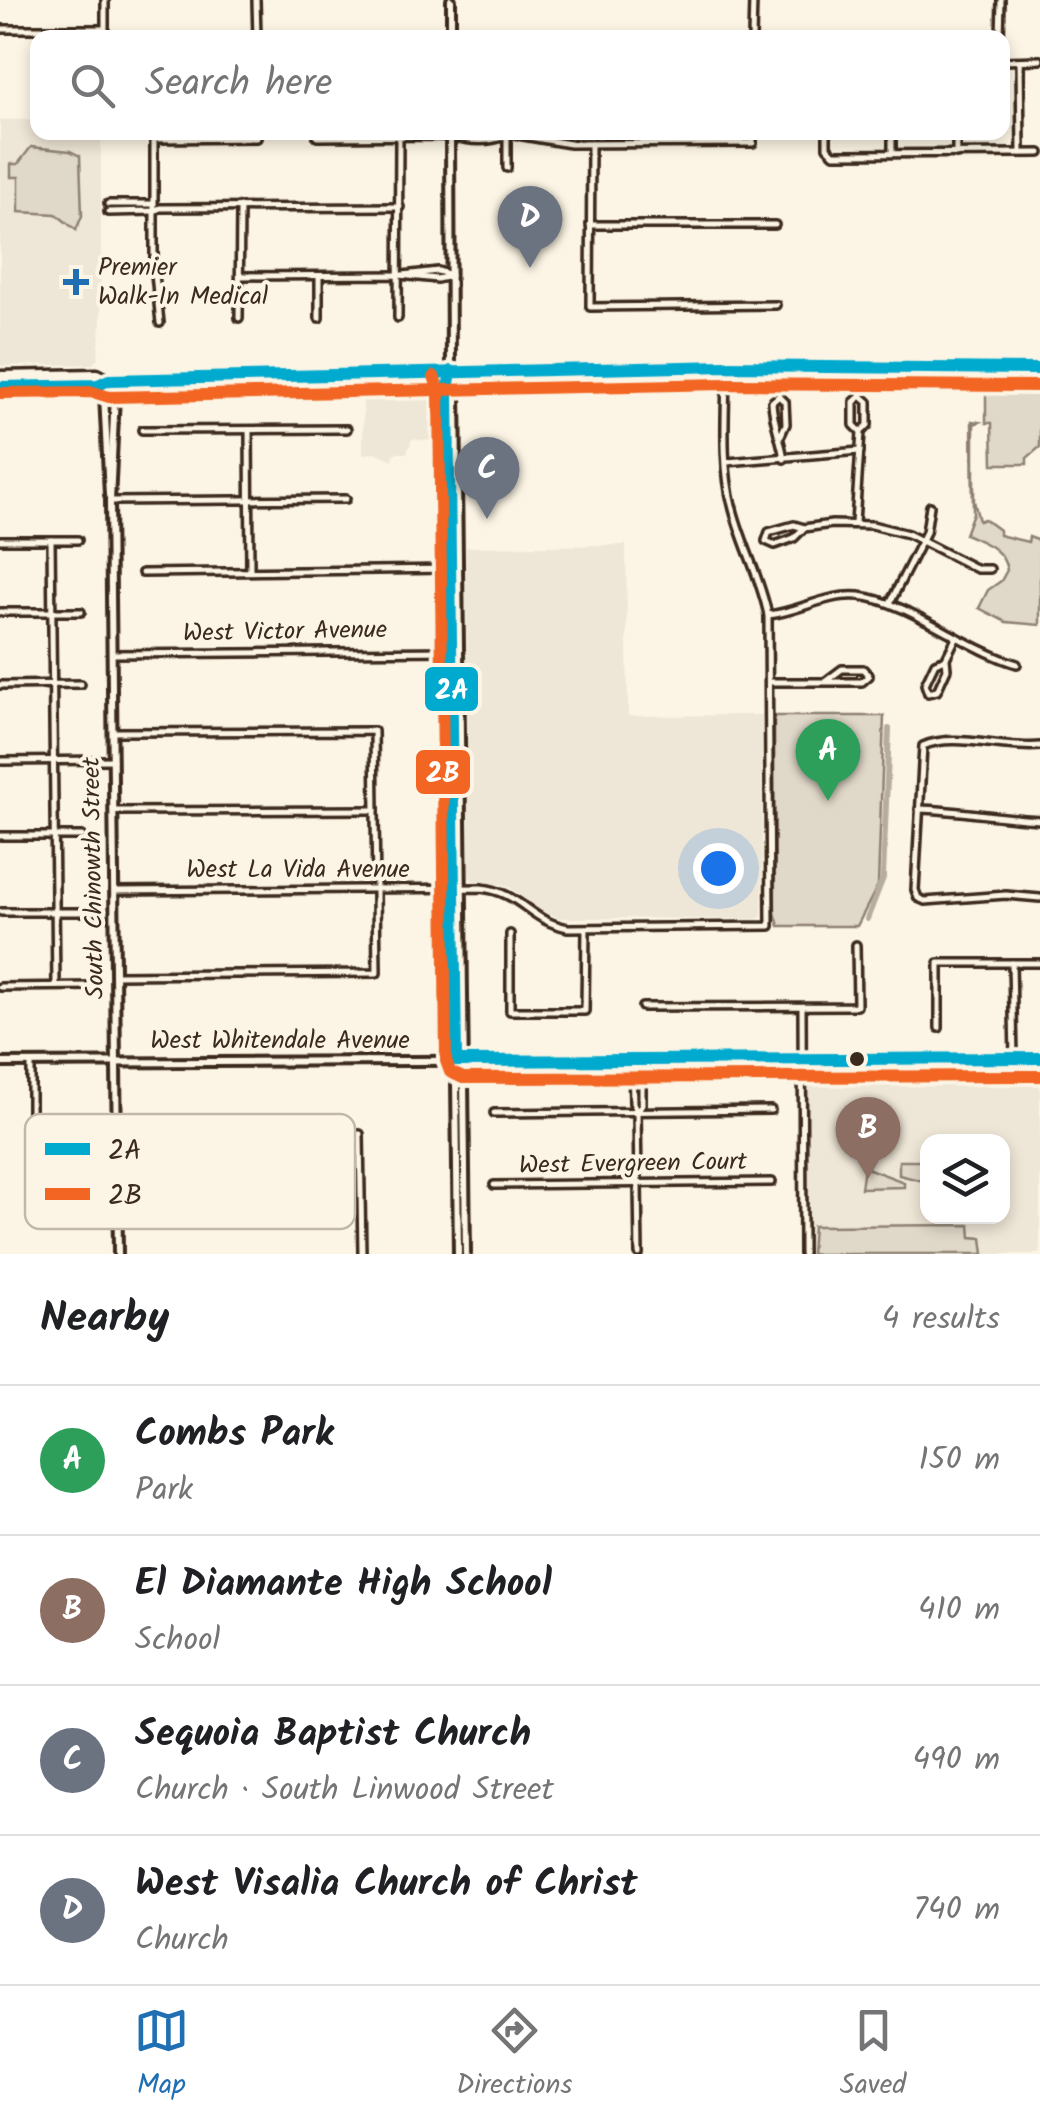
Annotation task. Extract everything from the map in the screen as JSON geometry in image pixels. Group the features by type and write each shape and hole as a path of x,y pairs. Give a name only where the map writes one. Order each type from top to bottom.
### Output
{"main road":[{"path":"0,388 98,386 109,380 452,371 726,366 1040,369"},
{"path":"0,376 97,374 109,380"}],"street":[{"path":"0,30 105,28 105,0"},
{"path":"256,0 256,30"},
{"path":"451,0 451,30"},
{"path":"752,0 752,30"},
{"path":"1000,0 1000,30"},
{"path":"1010,60 1040,60"},
{"path":"1020,60 1021,153"},
{"path":"154,140 154,264 160,324"},
{"path":"398,318 400,140"},
{"path":"450,140 452,371 448,390 461,787 458,889"},
{"path":"463,140 497,140"},
{"path":"505,140 507,168"},
{"path":"544,140 591,144 753,140"},
{"path":"828,140 830,152 1040,153"},
{"path":"892,140 892,153"},
{"path":"956,140 956,154"},
{"path":"591,144 590,307 776,306"},
{"path":"108,204 156,208"},
{"path":"239,318 240,207"},
{"path":"108,212 156,208 400,207"},
{"path":"590,225 774,225"},
{"path":"240,276 437,279 452,275"},
{"path":"318,318 319,276"},
{"path":"726,366 727,462 732,505 761,582 768,615 769,682 862,682 869,676 863,669 842,669 826,681"},
{"path":"452,371 456,389 458,612 453,726 466,1254"},
{"name":"South Chinowth Street","path":"109,380 115,396 110,501 117,1114"},
{"path":"780,435 786,424 785,402 778,396 772,402 773,424 780,435 784,459"},
{"path":"855,523 861,432 868,425 868,402 861,396 854,402 854,425 861,432"},
{"path":"142,430 347,429"},
{"path":"249,430 250,571"},
{"path":"727,462 860,452"},
{"path":"110,501 346,499"},
{"path":"890,604 922,541 930,521 930,506"},
{"path":"804,528 794,538 774,544 766,541 769,532 790,525 804,528 855,523 890,528 977,570 990,569"},
{"path":"0,540 78,540"},
{"path":"52,540 56,986"},
{"path":"142,573 451,570"},
{"path":"451,570 458,612"},
{"path":"768,615 800,610 840,596 858,596 890,604 1017,664"},
{"path":"0,612 81,612"},
{"path":"946,659 935,664 925,684 928,692 937,691 956,638"},
{"name":"West Victor Avenue","path":"112,654 456,651"},
{"name":"West La Vida Avenue","path":"114,891 499,890 547,922 586,928 770,926 769,682"},
{"path":"0,685 81,684"},
{"path":"453,726 457,782 461,787"},
{"path":"113,732 374,731 378,974 115,975"},
{"path":"1040,746 974,742 930,742 923,746 917,898 924,901 1006,894 1040,898"},
{"path":"2,761 113,760"},
{"path":"918,809 964,810 1008,819 1040,820"},
{"path":"114,811 375,810"},
{"path":"0,836 82,836"},
{"path":"1,912 93,912"},
{"path":"510,934 510,1011 585,1010 586,928"},
{"path":"642,1007 857,1006 856,945"},
{"path":"939,1028 939,963 1040,963"},
{"path":"1012,963 1014,1058"},
{"path":"0,987 93,986"},
{"path":"802,1006 803,1254"},
{"name":"West Whitendale Avenue","path":"0,1063 1040,1058"},
{"path":"637,1060 633,1103 637,1111 639,1254"},
{"path":"458,1254 460,1061"},
{"path":"31,1063 31,1114"},
{"path":"494,1113 772,1110"},
{"path":"355,1134 360,1134 362,1254"},
{"name":"West Evergreen Court","path":"494,1185 772,1182"}],"shaded area":[{"path":"30,119 30,140 101,140 101,322 98,358 93,364 0,366 0,120"},
{"path":"31,147 70,151 80,156 82,216 76,230 56,214 19,212 19,177 11,177 11,164 18,164"},
{"path":"986,384 1040,384 1040,447 1027,458 1027,464 993,464 992,423 986,423"},
{"path":"363,391 438,391 442,394 442,442 412,439 407,453 394,453 393,460 377,453 363,454"},
{"path":"972,421 979,422 974,424 974,501 979,521 984,519 999,530 999,535 1040,541 1040,625 1006,622 979,608 988,590 1001,581 1007,570 997,551 965,534 973,513"},
{"path":"626,545 628,716 762,715 762,916 758,919 560,918 542,911 506,885 473,881 469,876 466,547"},
{"path":"774,716 884,716 878,885 857,926 779,926 775,912"},
{"path":"1040,1066 1040,1254 809,1254 806,1067"},
{"path":"899,1161 920,1161 920,1180 899,1175"},
{"path":"864,1167 904,1182 904,1187 861,1188"},
{"path":"970,1225 971,1237 982,1238 984,1254 811,1254 813,1226"}],"waterway":[{"path":"867,919 883,878 889,729"}],"transit line":[{"name":"2A","path":"0,387 98,385 109,380 726,366 1040,369"},
{"name":"2A","path":"451,371 448,390 456,1061 1040,1058"},
{"name":"2B","path":"434,376 439,391 446,1061 450,1072 463,1078 1040,1076"},
{"name":"2B","path":"0,393 93,392 109,397 726,384 1040,386"}],"place":[{"name":"West Visalia Church of Christ","path":"530,268"},
{"name":"Premier Walk-In Medical","path":"76,282"},
{"name":"Sequoia Baptist Church","path":"487,519"},
{"name":"Combs Park","path":"828,801"},
{"name":"El Diamante High School","path":"868,1179"}]}
